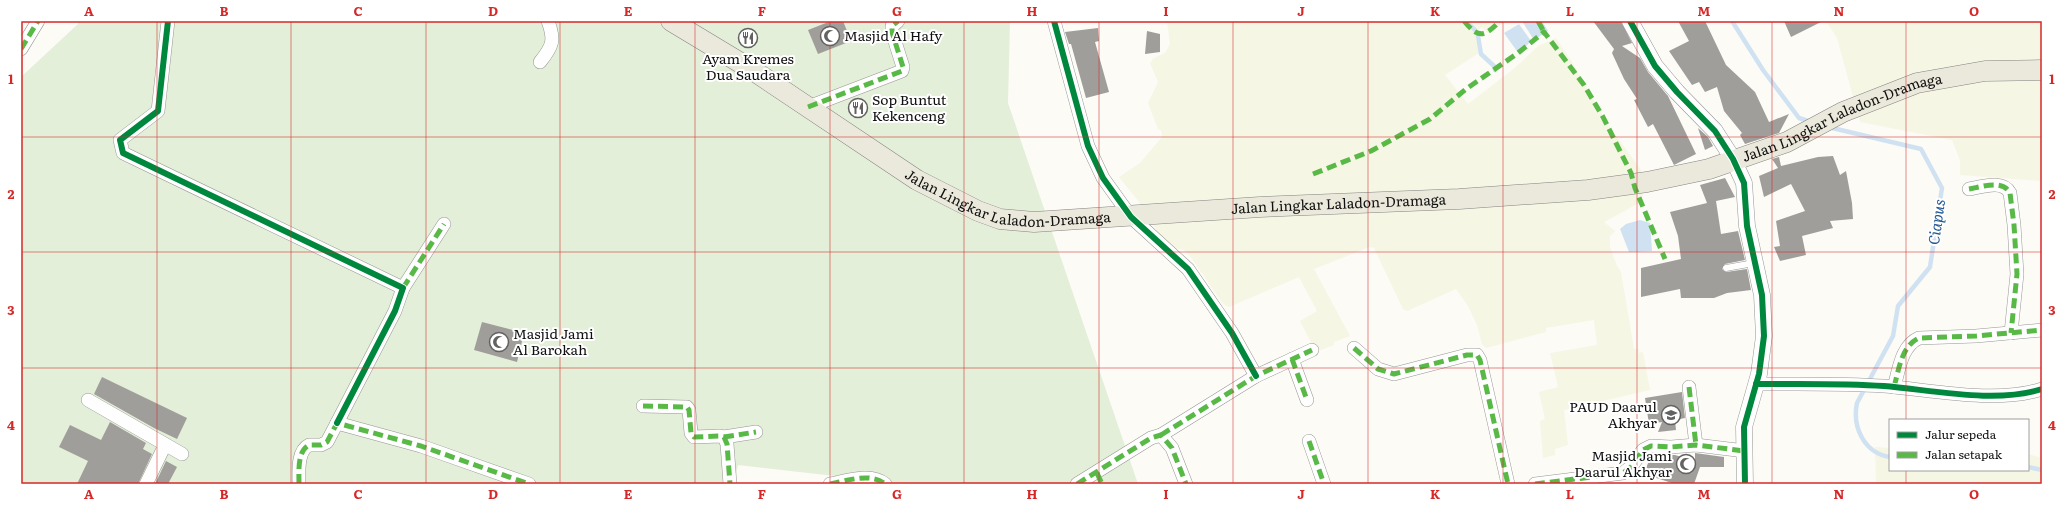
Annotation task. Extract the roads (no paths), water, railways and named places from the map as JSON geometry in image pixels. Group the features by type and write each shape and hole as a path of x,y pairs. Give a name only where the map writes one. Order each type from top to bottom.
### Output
{"main road":[{"name":"Jalan Lingkar Laladon-Dramaga","path":"671,21 754,71 917,180 978,211 1000,219 1034,222 1131,217 1260,207 1458,199 1588,190 1647,182 1709,169 1787,142 1843,112 1917,83 1985,71 2042,70"}],"street":[{"path":"21,49 38,21"},
{"path":"168,21 158,111 120,140 123,153 403,288"},
{"path":"540,62 550,50 553,36 548,21"},
{"path":"808,107 904,69 892,32 892,26 898,21"},
{"path":"1054,21 1092,156 1103,178 1131,217 1188,269 1232,333 1256,376"},
{"path":"1630,21 1655,66 1677,92 1715,131 1734,161 1744,183 1747,226 1762,295 1764,318 1762,354 1756,384 1744,427 1745,484"},
{"path":"1969,189 2000,185 2008,189 2010,193 2014,225 2017,274 2011,333"},
{"path":"299,484 303,450 309,445 321,445 327,442 395,311 403,288 444,224"},
{"path":"1889,387 1903,356 1912,341 1930,336 1976,336 2042,330"},
{"path":"1354,348 1378,369 1394,374 1466,355 1477,355 1480,360 1508,484"},
{"path":"1077,484 1100,478 1151,438 1161,435 1256,376 1312,350"},
{"path":"1292,359 1307,400"},
{"path":"1756,384 1835,384 1939,392 2006,395 2029,393 2042,389"},
{"path":"1689,387 1696,445"},
{"path":"88,400 182,454"},
{"path":"643,406 683,406 689,410 691,434 694,437 724,437 756,432"},
{"path":"337,423 421,446 529,484"},
{"path":"1161,435 1172,448 1186,484"},
{"path":"724,437 727,444 730,484"},
{"path":"1309,441 1324,484"},
{"path":"146,484 165,445"},
{"path":"1535,484 1617,475 1631,468 1643,450 1648,446 1696,445 1745,451"},
{"path":"830,484 865,478 873,479 885,484"}],"lane":[{"path":"1726,268 1754,263"}],"water":[{"path":"1522,21 1542,21 1548,31 1534,40"},
{"path":"1519,24 1531,41 1519,54 1504,33"},
{"path":"1640,220 1650,223 1652,251 1629,252 1620,229 1626,224"}],"waterway":[{"path":"1466,21 1475,30"},
{"name":"Ciapus","path":"1732,21 1763,70 1799,118 1811,122"},
{"path":"1478,36 1481,54 1494,66 1495,70"},
{"name":"Ciapus","path":"1828,127 1921,149 1942,188 1930,267 1898,306 1893,336 1857,403 1856,421 1862,438 1873,450 1881,455 1889,457"},
{"name":"Ciapus","path":"2029,467 2042,470"}],"place":[{"name":"Masjid Al Hafy","path":"830,36"},
{"name":"Ayam Kremes Dua Saudara","path":"748,38"},
{"name":"Sop Buntut Kekenceng","path":"858,108"},
{"name":"Masjid Jami Al Barokah","path":"499,342"},
{"name":"PAUD Daarul Akhyar","path":"1671,415"},
{"name":"Masjid Jami Daarul Akhyar","path":"1686,464"}]}
